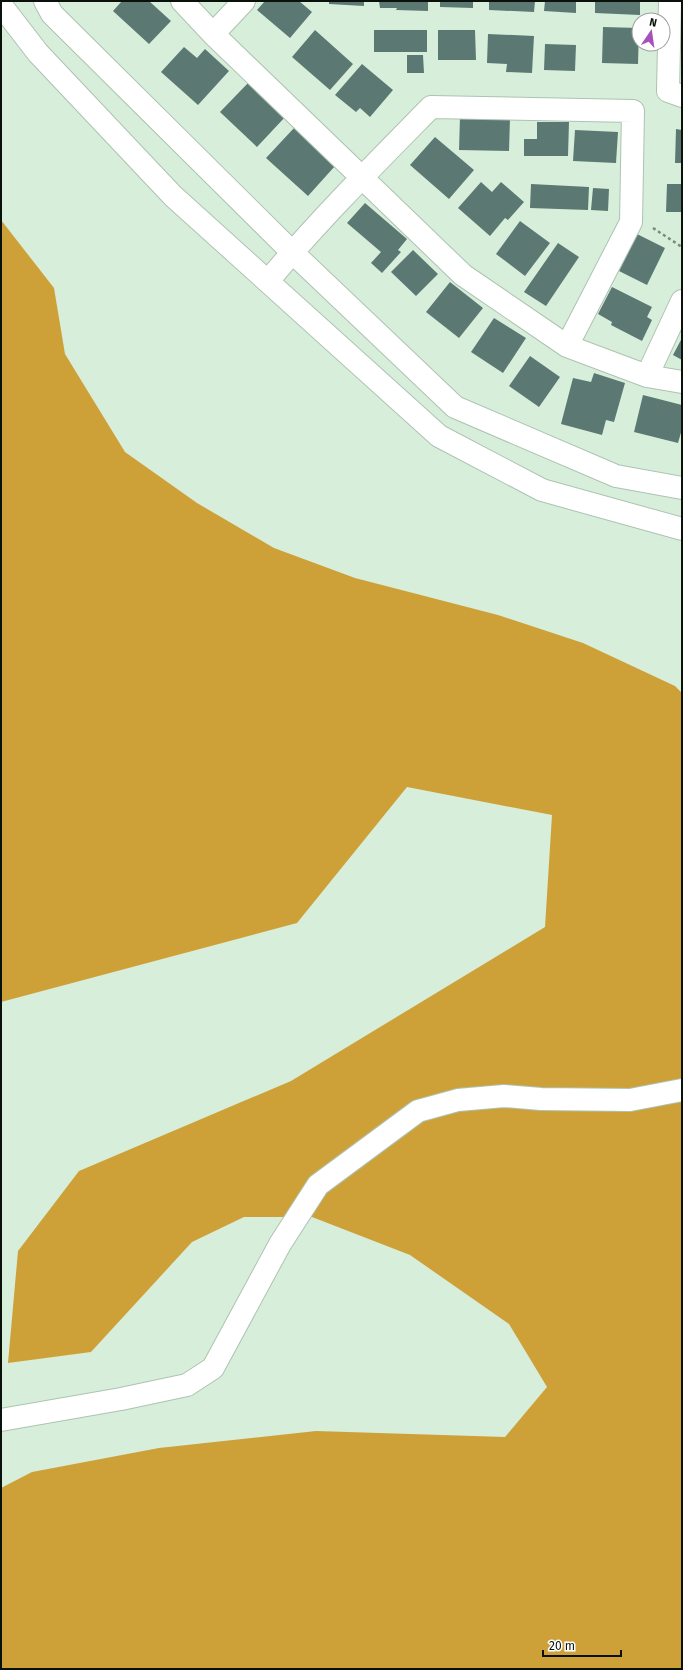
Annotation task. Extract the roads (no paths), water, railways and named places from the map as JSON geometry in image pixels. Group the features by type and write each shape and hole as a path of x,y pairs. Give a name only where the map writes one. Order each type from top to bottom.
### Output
{"street":[{"path":"45,1 52,14 292,252 455,407 616,476 682,488"},
{"path":"182,1 213,34 463,275 567,346 647,376 682,382"},
{"path":"213,34 244,1"},
{"path":"670,1 668,91 682,96"},
{"path":"1,5 38,53 173,196 439,436 542,490 682,529"},
{"path":"268,281 292,252 362,177 431,107 633,111 631,222 567,346"},
{"path":"647,376 682,301"},
{"path":"1,1420 121,1399 187,1385 213,1368 280,1244 318,1185 418,1111 458,1100 504,1096 540,1099 630,1100 682,1090"}]}
